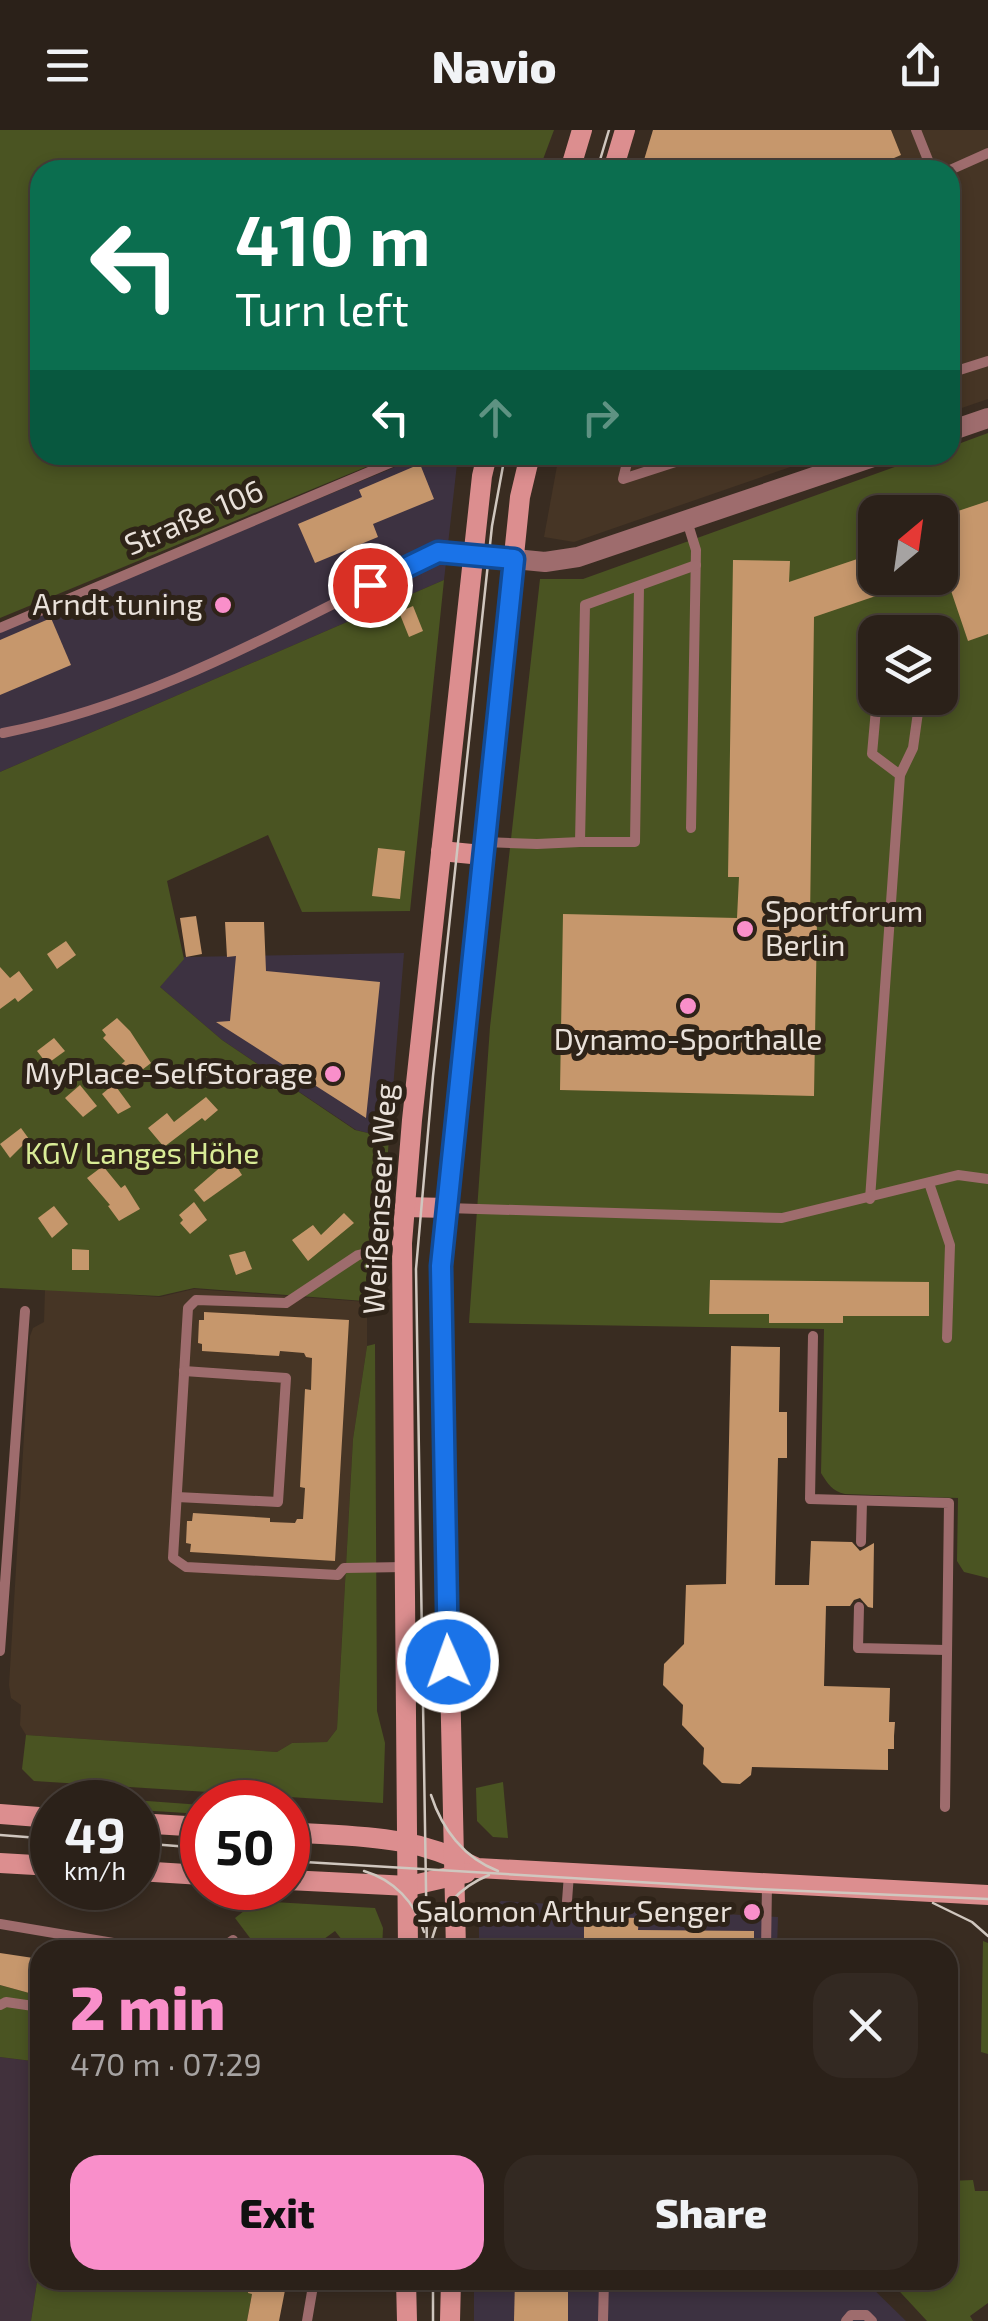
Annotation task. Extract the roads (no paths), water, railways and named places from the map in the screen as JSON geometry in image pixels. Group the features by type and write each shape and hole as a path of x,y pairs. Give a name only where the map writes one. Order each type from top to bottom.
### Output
{"main road":[{"path":"573,160 582,130"},
{"path":"616,160 625,130"},
{"name":"Weißenseer Weg","path":"408,1940 402,1250 441,851 486,465"},
{"path":"456,1940 441,1266 522,482 527,465"},
{"path":"441,851 483,848"},
{"path":"405,1206 447,1208"},
{"path":"0,1814 30,1816"},
{"path":"310,1833 408,1840 455,1855 477,1868 988,1894"},
{"path":"0,1863 30,1865"},
{"path":"310,1881 408,1886 455,1878 477,1868"},
{"path":"406,2290 406,2321"},
{"path":"450,2321 451,2290"}],"street":[{"path":"960,428 988,418"},
{"path":"474,555 545,562 578,557 849,465"}],"lane":[{"path":"916,130 928,160"},
{"path":"960,166 988,153"},
{"path":"960,370 988,360"},
{"name":"Straße 106","path":"0,628 385,465"},
{"path":"626,465 623,479 666,465"},
{"path":"687,520 696,550 691,828"},
{"path":"3,733 58,722 146,694 438,552 474,555"},
{"path":"580,842 585,605 696,565"},
{"path":"483,848 635,842 640,588"},
{"path":"875,715 872,754 900,775"},
{"path":"870,1199 900,775 914,748 918,715"},
{"path":"447,1208 782,1218 958,1175 988,1179"},
{"path":"929,1184 950,1245 947,1338"},
{"path":"402,1250 384,1248 358,1254 286,1303 196,1300 188,1308 173,1558 186,1567 338,1575 344,1568 405,1567"},
{"path":"0,1651 25,1311"},
{"path":"813,1336 810,1499 950,1503 944,1807"},
{"path":"177,1496 278,1502 286,1378 184,1371"},
{"path":"861,1542 862,1501"},
{"path":"859,1607 858,1648 946,1650"},
{"path":"567,1901 570,1874"},
{"path":"766,1940 767,1885"},
{"path":"0,1924 95,1940"},
{"path":"0,2005 6,2002 30,2006"},
{"path":"307,2321 312,2290"},
{"path":"603,2321 604,2290"},
{"path":"846,2321 851,2316 866,2316 872,2321"}],"tram line":[{"path":"600,160 609,130"},
{"path":"427,1940 416,1269 492,526 503,465"},
{"path":"431,1795 456,1841 498,1871"},
{"path":"0,1835 30,1837"},
{"path":"160,1845 180,1846"},
{"path":"310,1862 988,1899"},
{"path":"364,1871 385,1880 402,1894 424,1932"},
{"path":"432,1939 453,1900 489,1875"},
{"path":"933,1903 972,1922 988,1936"},
{"path":"433,2290 433,2321"}],"place":[{"name":"Arndt tuning","path":"223,605"},
{"name":"Sportforum Berlin","path":"745,929"},
{"name":"Dynamo-Sporthalle","path":"688,1006"},
{"name":"MyPlace-SelfStorage","path":"333,1074"},
{"name":"Salomon Arthur Senger","path":"752,1912"}],"park label":[{"name":"KGV Langes Höhe","path":"142,1154"}]}
